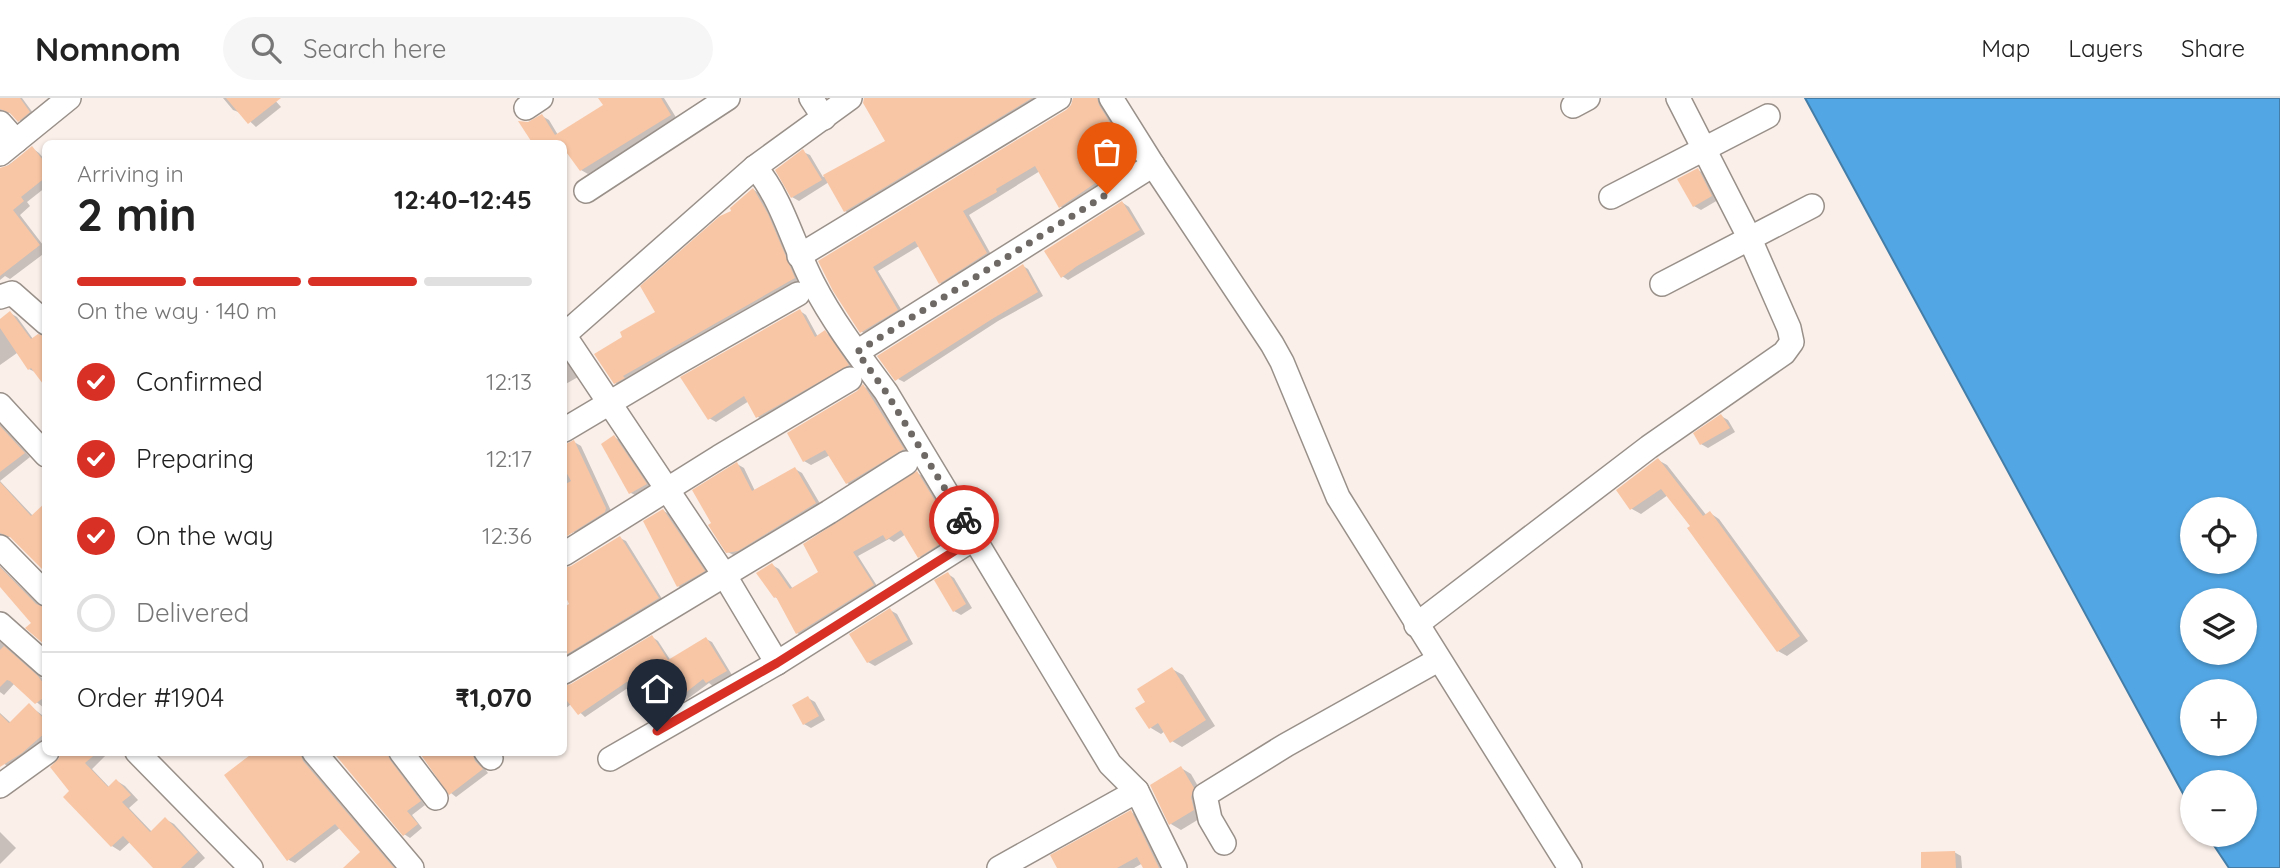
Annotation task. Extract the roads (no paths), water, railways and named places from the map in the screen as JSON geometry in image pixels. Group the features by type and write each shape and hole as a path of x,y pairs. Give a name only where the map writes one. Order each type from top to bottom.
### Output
{"street":[{"path":"0,123 8,148 69,98"},
{"path":"586,191 728,98"},
{"path":"811,98 824,118"},
{"path":"567,332 755,167 850,98"},
{"path":"799,256 1059,98"},
{"path":"1111,98 1282,362 1338,497 1570,868"},
{"path":"1416,625 1649,447 1784,353 1792,342 1789,328 1749,237 1678,98"},
{"path":"1611,197 1769,116"},
{"path":"857,352 1153,165"},
{"path":"755,167 769,184 814,286 886,392 1110,764 1137,791 1175,868"},
{"path":"1662,284 1812,206"},
{"path":"0,297 12,293 42,319"},
{"path":"567,428 799,294"},
{"path":"567,340 725,576 777,663"},
{"path":"567,552 850,379"},
{"path":"0,405 42,451"},
{"path":"567,670 906,463"},
{"path":"610,758 777,663 975,538"},
{"path":"0,547 42,590"},
{"path":"3,632 42,662"},
{"path":"1224,843 1210,819 1205,795 1286,745 1438,660"},
{"path":"0,786 42,756"},
{"path":"141,756 238,864"},
{"path":"317,756 412,868"},
{"path":"404,756 436,797"},
{"path":"999,868 1137,791"}],"water":[{"path":"1805,98 2280,98 2280,868 2229,868 2215,847 2257,847 2257,770 2180,770 2180,788"}]}
